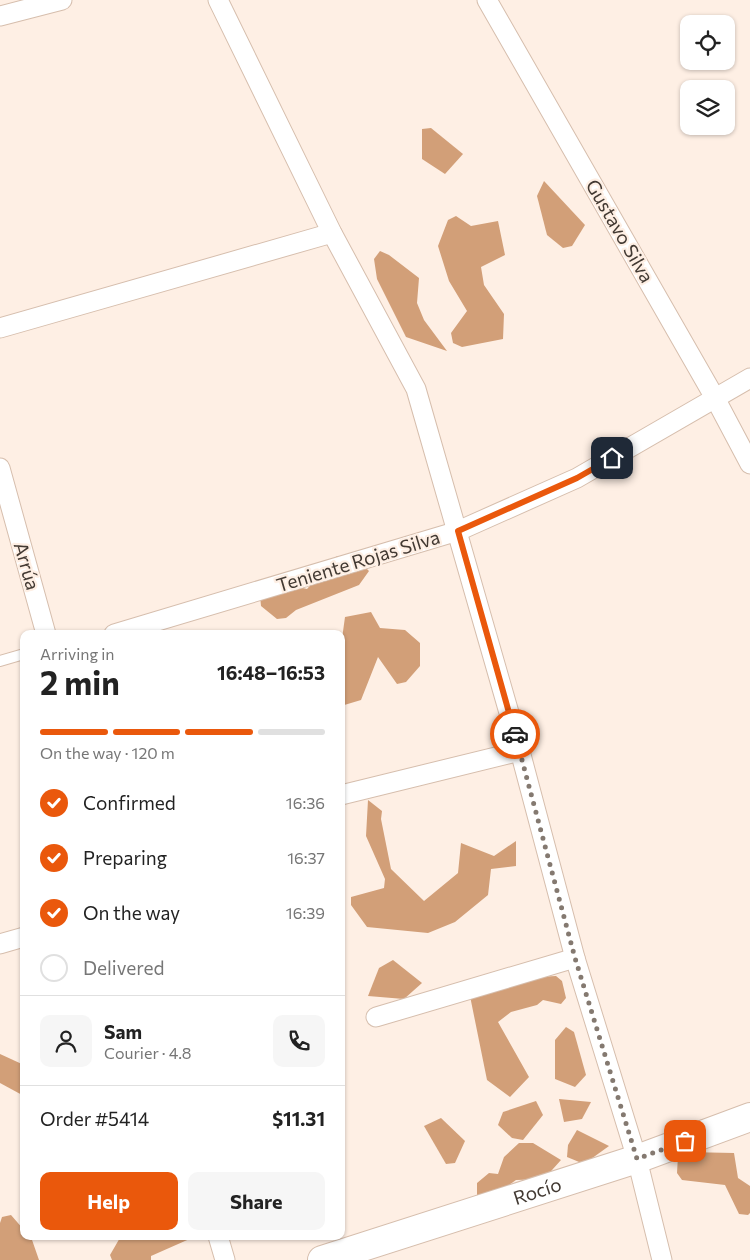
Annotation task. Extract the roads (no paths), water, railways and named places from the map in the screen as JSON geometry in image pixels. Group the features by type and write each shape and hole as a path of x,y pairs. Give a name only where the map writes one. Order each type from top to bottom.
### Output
{"main road":[{"name":"Rocío","path":"322,1260 637,1159 750,1117"}],"street":[{"path":"0,16 62,0"},
{"path":"218,0 332,233 416,389 520,751 575,958 637,1159 662,1260"},
{"name":"Gustavo Silva","path":"487,0 716,398 750,464"},
{"path":"0,328 332,233"},
{"name":"Teniente Rojas Silva","path":"127,630 458,531 577,478 750,378"},
{"name":"Arrúa","path":"0,468 45,630"},
{"path":"345,793 520,751"},
{"path":"0,944 20,938"},
{"path":"376,1017 575,958"},
{"path":"219,1240 225,1260"}],"lane":[{"path":"0,661 20,655"}]}
